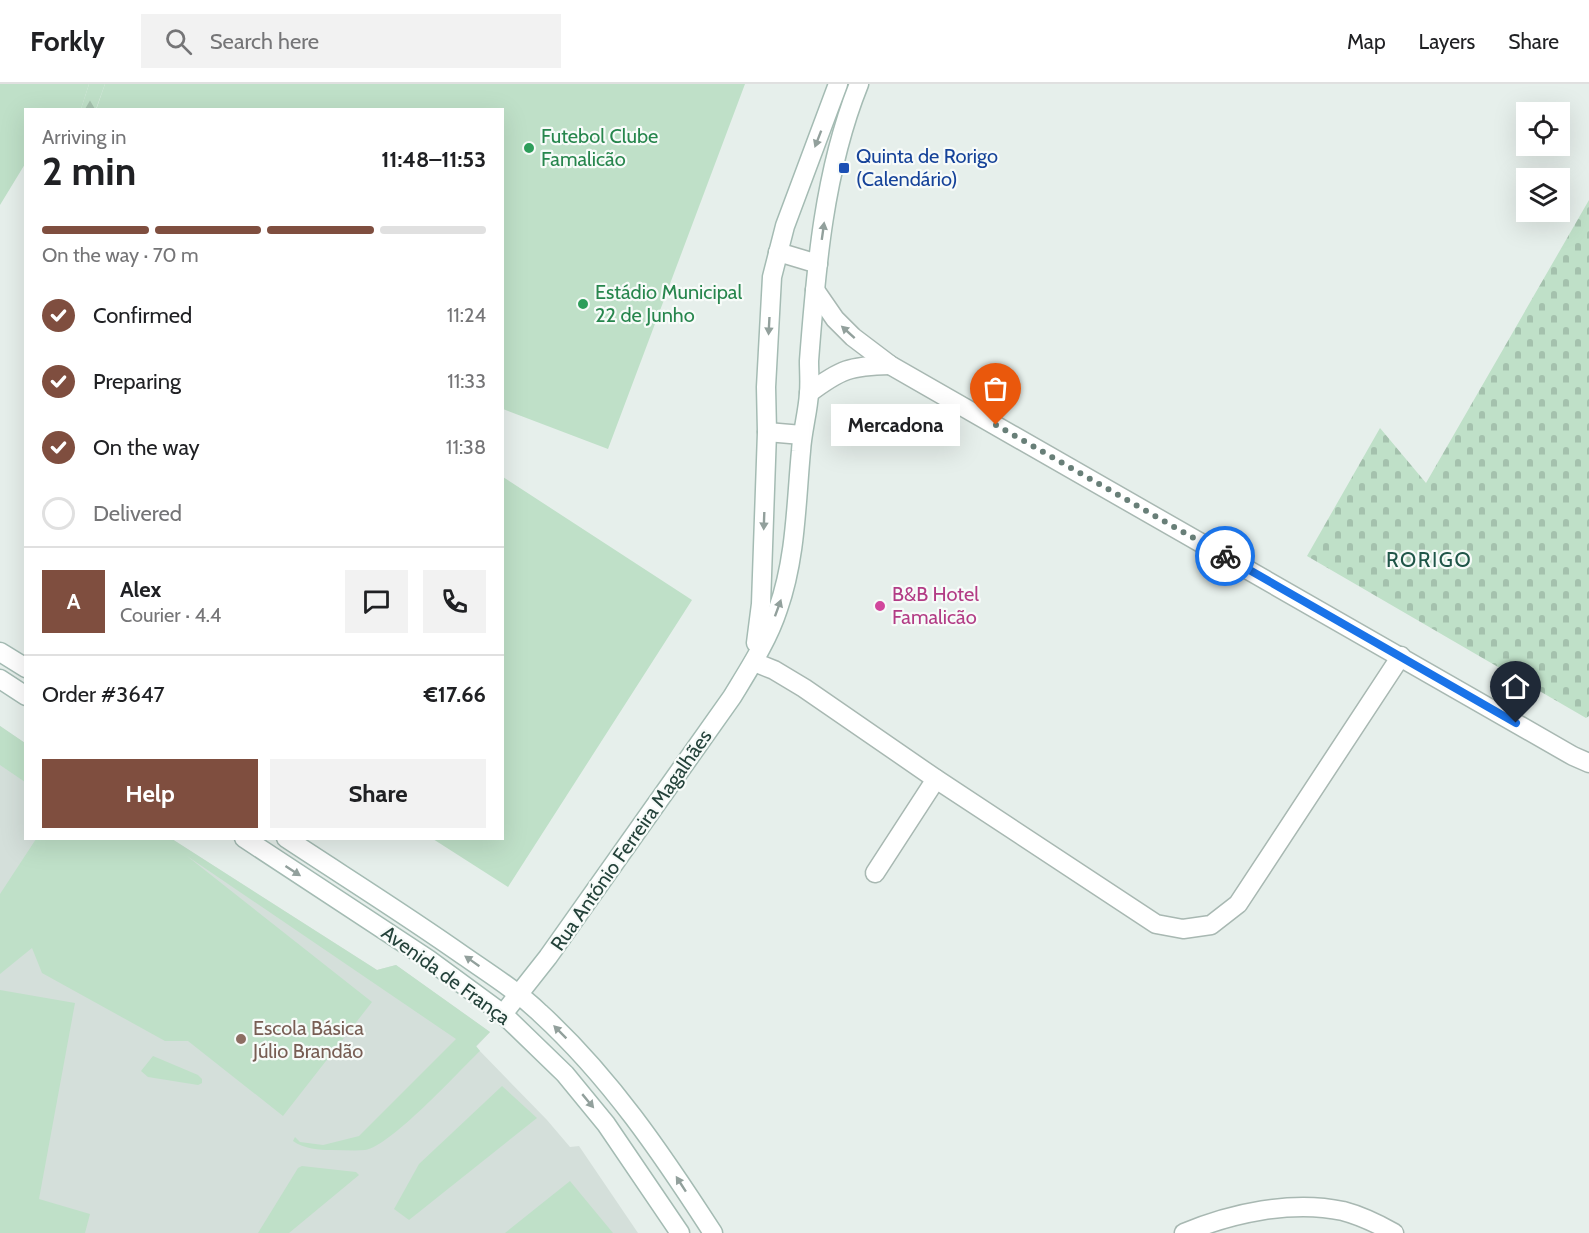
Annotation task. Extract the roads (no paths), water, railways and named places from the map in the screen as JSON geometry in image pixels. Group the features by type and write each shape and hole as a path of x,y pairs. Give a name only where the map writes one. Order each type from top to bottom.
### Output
{"street":[{"name":"Rua António Ferreira Magalhães","path":"754,662 761,604 766,387 772,277 785,226 838,84"},
{"name":"Rua António Ferreira Magalhães","path":"503,1014 589,899 732,697 754,662 778,610 791,563 802,435 809,393 815,290 829,191 840,143 860,84"},
{"path":"778,252 818,264"},
{"path":"815,290 835,319 853,337 890,365 1573,756 1589,763"},
{"path":"809,393 840,372 863,366 890,365"},
{"path":"766,432 802,435"},
{"path":"0,652 24,667"},
{"path":"754,662 774,670 804,688 936,779 1156,924 1183,929 1211,925 1238,904 1401,656"},
{"path":"0,679 24,695"},
{"path":"875,873 936,779"},
{"name":"Avenida de França","path":"247,840 428,959 503,1014 565,1074 606,1124 680,1233"},
{"name":"Avenida de França","path":"289,840 519,994 583,1056 627,1107 657,1147 713,1233"},
{"path":"1184,1233 1225,1218 1309,1206 1343,1211 1371,1220 1394,1233"}],"place":[{"name":"Futebol Clube Famalicão","path":"529,148"},
{"name":"Quinta de Rorigo (Calendário)","path":"844,168"},
{"name":"Estádio Municipal 22 de Junho","path":"583,304"},
{"name":"Mercadona","path":"996,425"},
{"name":"B&B Hotel Famalicão","path":"880,606"},
{"name":"Escola Básica Júlio Brandão","path":"241,1039"}],"district":[{"name":"RORIGO","path":"1429,559"}]}
